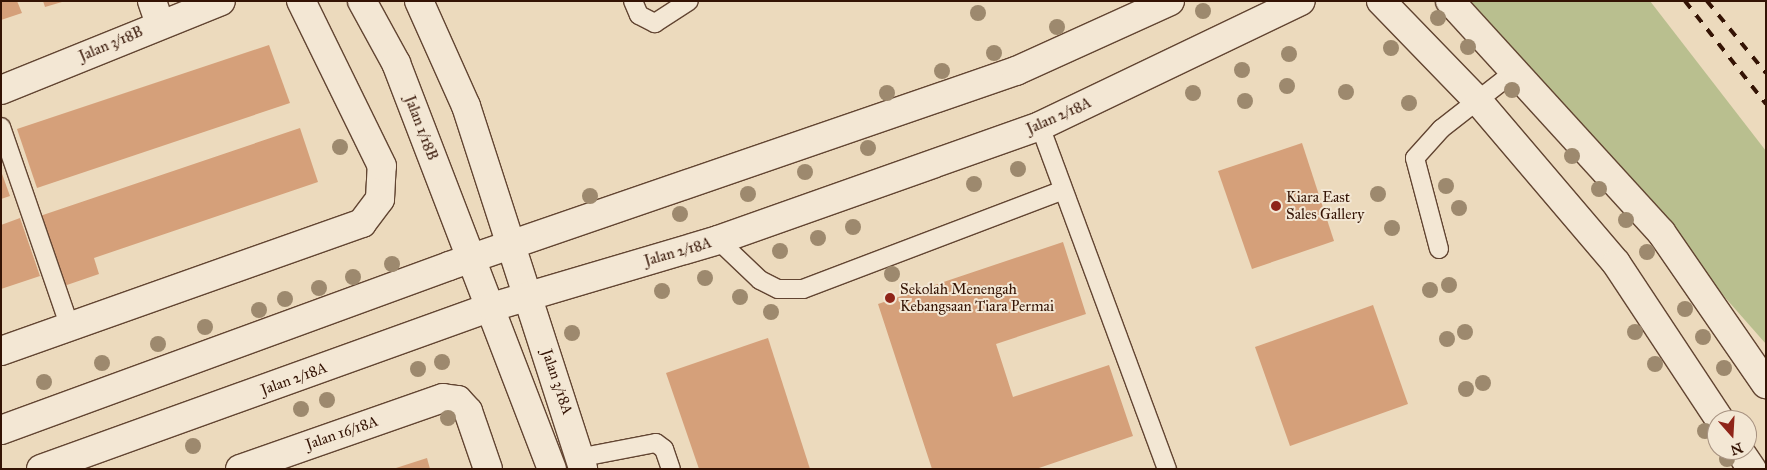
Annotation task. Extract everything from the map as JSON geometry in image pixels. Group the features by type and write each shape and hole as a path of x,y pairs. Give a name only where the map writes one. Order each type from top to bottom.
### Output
{"street":[{"name":"Jalan 3/18B","path":"1,90 156,12 221,1"},
{"path":"1,351 362,223 380,199 382,166 301,1"},
{"name":"Jalan 1/18B","path":"362,1 396,63 492,307"},
{"path":"420,1 466,106 511,244"},
{"path":"1,430 511,244 1016,71 1170,1"},
{"name":"Jalan 2/18A","path":"41,469 492,307 718,240 1040,126 1301,1"},
{"path":"1381,1 1479,102 1616,263 1713,410"},
{"path":"1450,1 1661,232 1766,384"},
{"name":"Jalan 3/18A","path":"511,244 583,463"},
{"path":"492,307 552,469"},
{"name":"Jalan 16/18A","path":"240,469 443,398 458,400 468,411 488,469"}],"lane":[{"path":"633,1 639,15 655,23 689,1"},
{"path":"1439,249 1414,158 1441,130 1479,102 1514,72"},
{"path":"1040,126 1167,469"},
{"path":"1,127 70,327"},
{"path":"718,240 760,280 778,290 803,289 1063,190"},
{"path":"583,463 656,443 664,450 671,469"}],"green space":[{"path":"1464,1 1650,1 1766,151 1766,344"}],"building":[{"path":"1,1 17,1 22,13 1,20"},
{"path":"43,1 62,1 62,2 45,7"},
{"path":"269,45 290,103 37,188 17,129"},
{"path":"300,128 318,182 94,258 99,274 64,286 40,216"},
{"name":"Kiara East Sales Gallery","path":"1302,143 1334,241 1252,269 1218,171"},
{"path":"1,171 10,196 1,199"},
{"path":"20,218 40,276 1,289 1,225"},
{"path":"1063,242 1086,314 996,344 1013,397 1109,365 1133,436 1036,469 932,469 878,304"},
{"path":"1373,305 1408,404 1290,446 1255,347"},
{"path":"768,338 810,469 699,469 666,373"},
{"path":"427,458 430,469 396,469 396,468"}],"railway":[{"path":"1685,1 1766,104"},
{"path":"1707,1 1766,73"}],"place":[{"name":"Kiara East Sales Gallery","path":"1276,206"},
{"name":"Sekolah Menengah Kebangsaan Tiara Permai","path":"890,298"}]}
